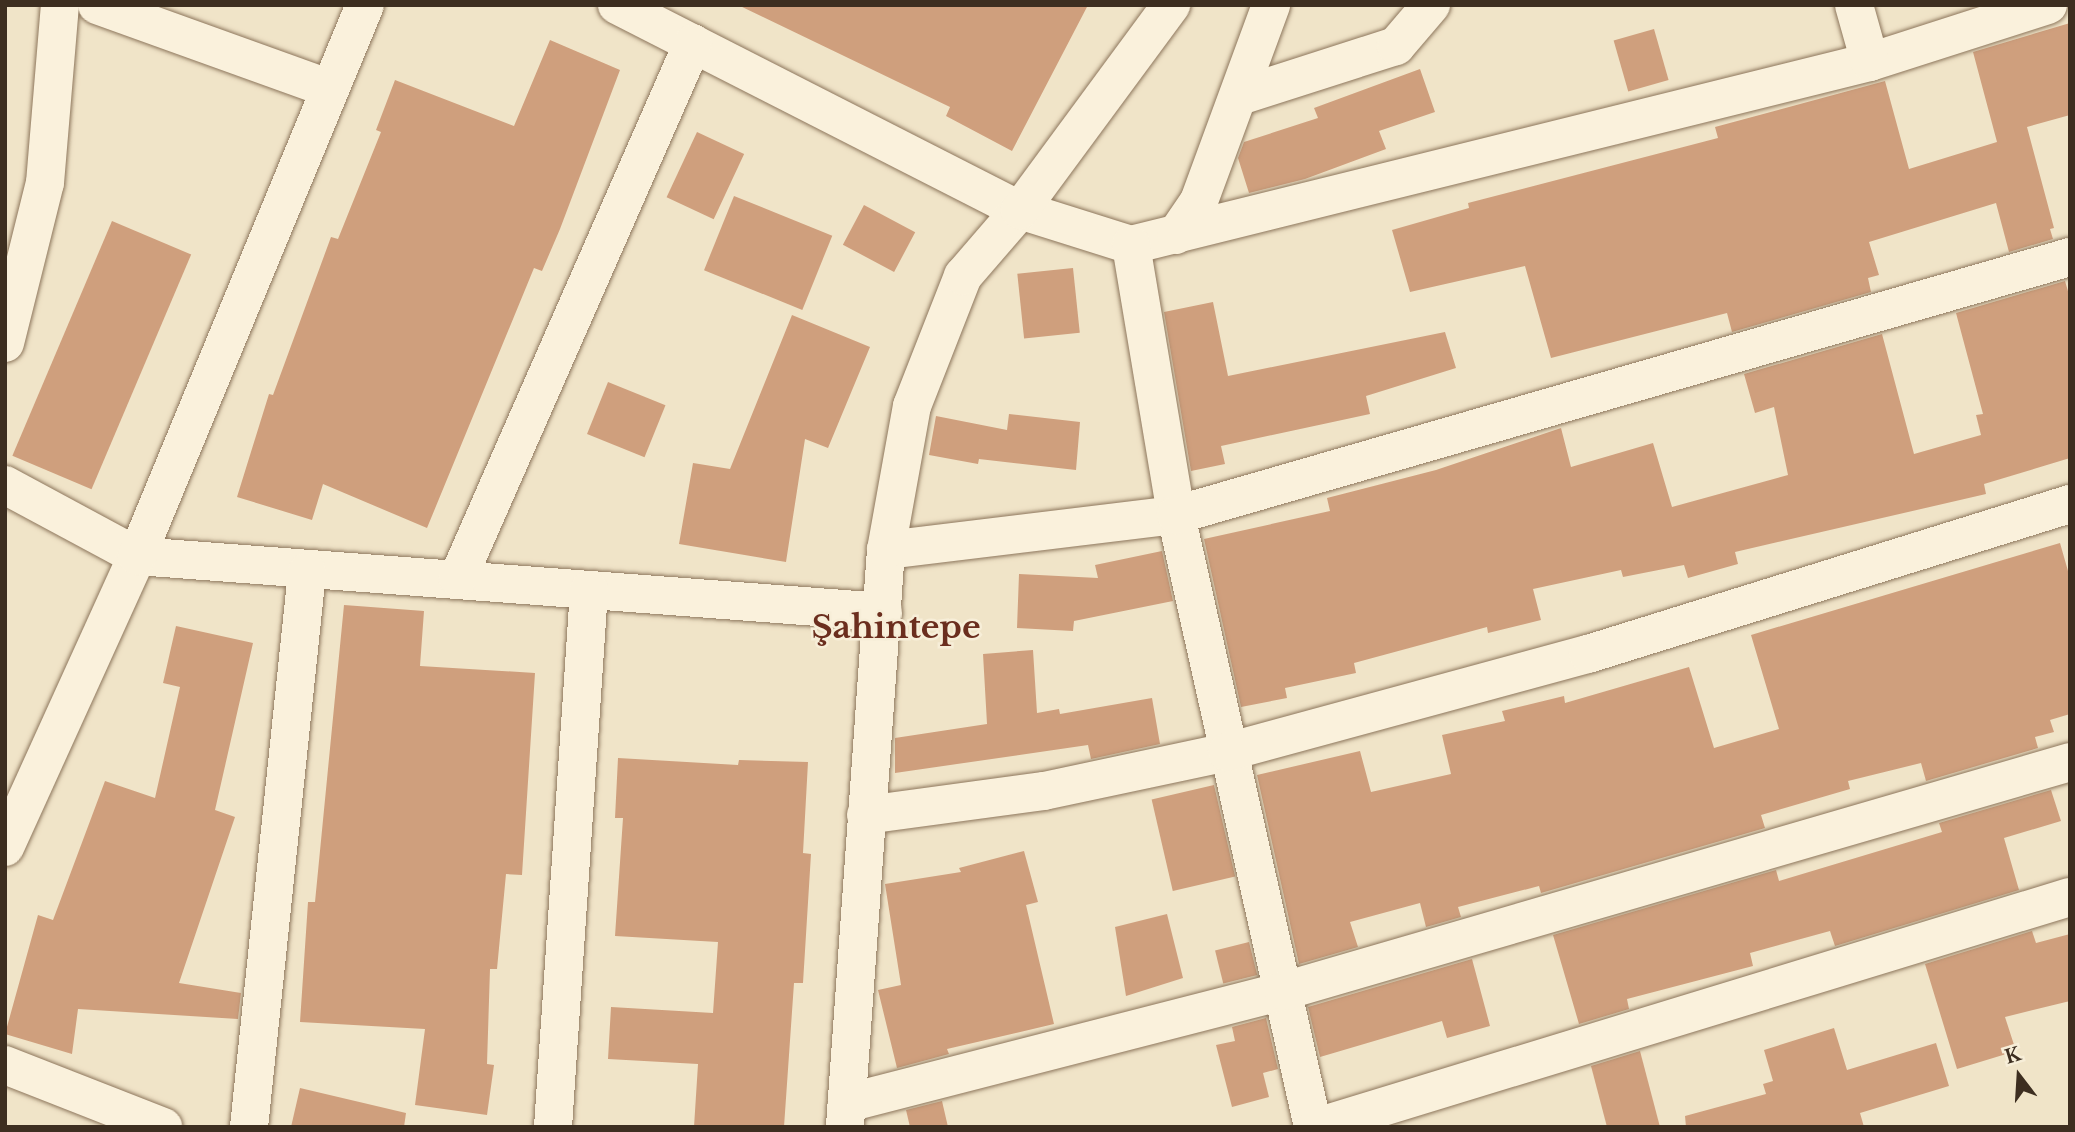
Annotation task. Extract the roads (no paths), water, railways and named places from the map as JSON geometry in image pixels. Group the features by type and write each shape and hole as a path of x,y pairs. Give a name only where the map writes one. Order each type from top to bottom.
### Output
{"street":[{"path":"5,343 45,183 60,5"},
{"path":"97,5 328,88"},
{"path":"5,848 137,556 328,88 365,5"},
{"path":"617,5 1020,210 1130,245 1870,62 2048,5"},
{"path":"1171,5 1020,210 963,276 912,406 886,550 846,1115 1284,991 2070,762"},
{"path":"1176,235 1199,201 1240,96 1271,5"},
{"path":"1240,96 1396,46 1431,5"},
{"path":"1854,5 1870,62"},
{"path":"458,578 693,43"},
{"path":"1130,245 1176,515 1227,752 1315,1127 2070,897"},
{"path":"886,550 1176,515 2070,257"},
{"path":"5,485 137,556 307,572 458,578 883,612"},
{"path":"866,816 1044,791 1227,752 1588,654 2070,504"},
{"path":"249,1127 307,572"},
{"path":"553,1127 589,590"},
{"path":"5,1065 163,1127"}],"district":[{"name":"Şahintepe","path":"896,627"}]}
